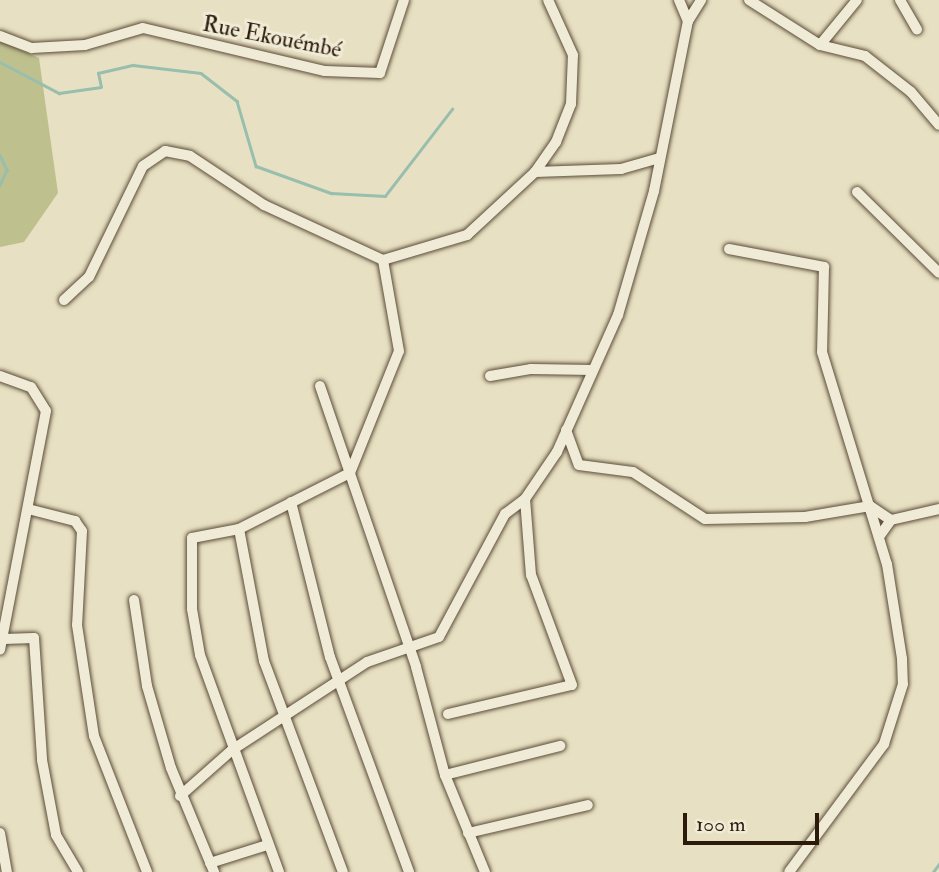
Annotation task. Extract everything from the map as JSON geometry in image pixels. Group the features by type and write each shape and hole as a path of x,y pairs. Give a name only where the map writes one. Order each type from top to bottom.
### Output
{"street":[{"name":"Rue Ekouémbé","path":"0,36 32,48 85,46 144,28 325,71 380,73 404,0"},
{"path":"64,300 96,265 143,166 165,151 190,156 264,205 383,260 467,235 535,172 556,142 576,70 548,0"},
{"path":"679,0 688,21"},
{"path":"180,796 232,750 342,679 408,646 439,637 505,514 525,499 566,430 618,315 659,158 688,21 701,0"},
{"path":"749,0 820,46 865,56 911,92 939,125"},
{"path":"820,46 857,0"},
{"path":"900,0 917,29"},
{"path":"535,172 621,169 659,158"},
{"path":"857,192 939,271"},
{"path":"729,248 824,267 822,352 879,537 902,659 898,708 884,744 789,872"},
{"path":"279,872 232,750 200,655 192,609 192,538 239,530 350,473 399,351 383,260"},
{"path":"490,376 593,370"},
{"path":"0,376 31,387 46,411 2,645 34,638 51,810 56,835 78,872"},
{"path":"320,386 408,646 445,775 485,872"},
{"path":"566,430 579,465 633,471 705,519 805,517 870,506 891,520"},
{"path":"448,714 572,685 531,575 525,499"},
{"path":"291,502 342,679 410,872"},
{"path":"28,509 75,521 82,531 77,625 94,736 147,872"},
{"path":"879,537 891,520 939,509"},
{"path":"239,530 264,661 288,715 343,872"},
{"path":"134,600 147,686 180,796 212,867 267,845"},
{"path":"445,775 560,746"},
{"path":"468,833 588,805"},
{"path":"0,833 7,872"}],"green space":[{"path":"0,41 39,58 58,193 24,242 0,247"}],"waterway":[{"path":"0,62 59,93 101,87 98,73 133,65 201,73 237,101 256,166 331,193 385,196 452,109"},
{"path":"0,155 7,170 0,185"},
{"path":"933,872 939,864"}]}
